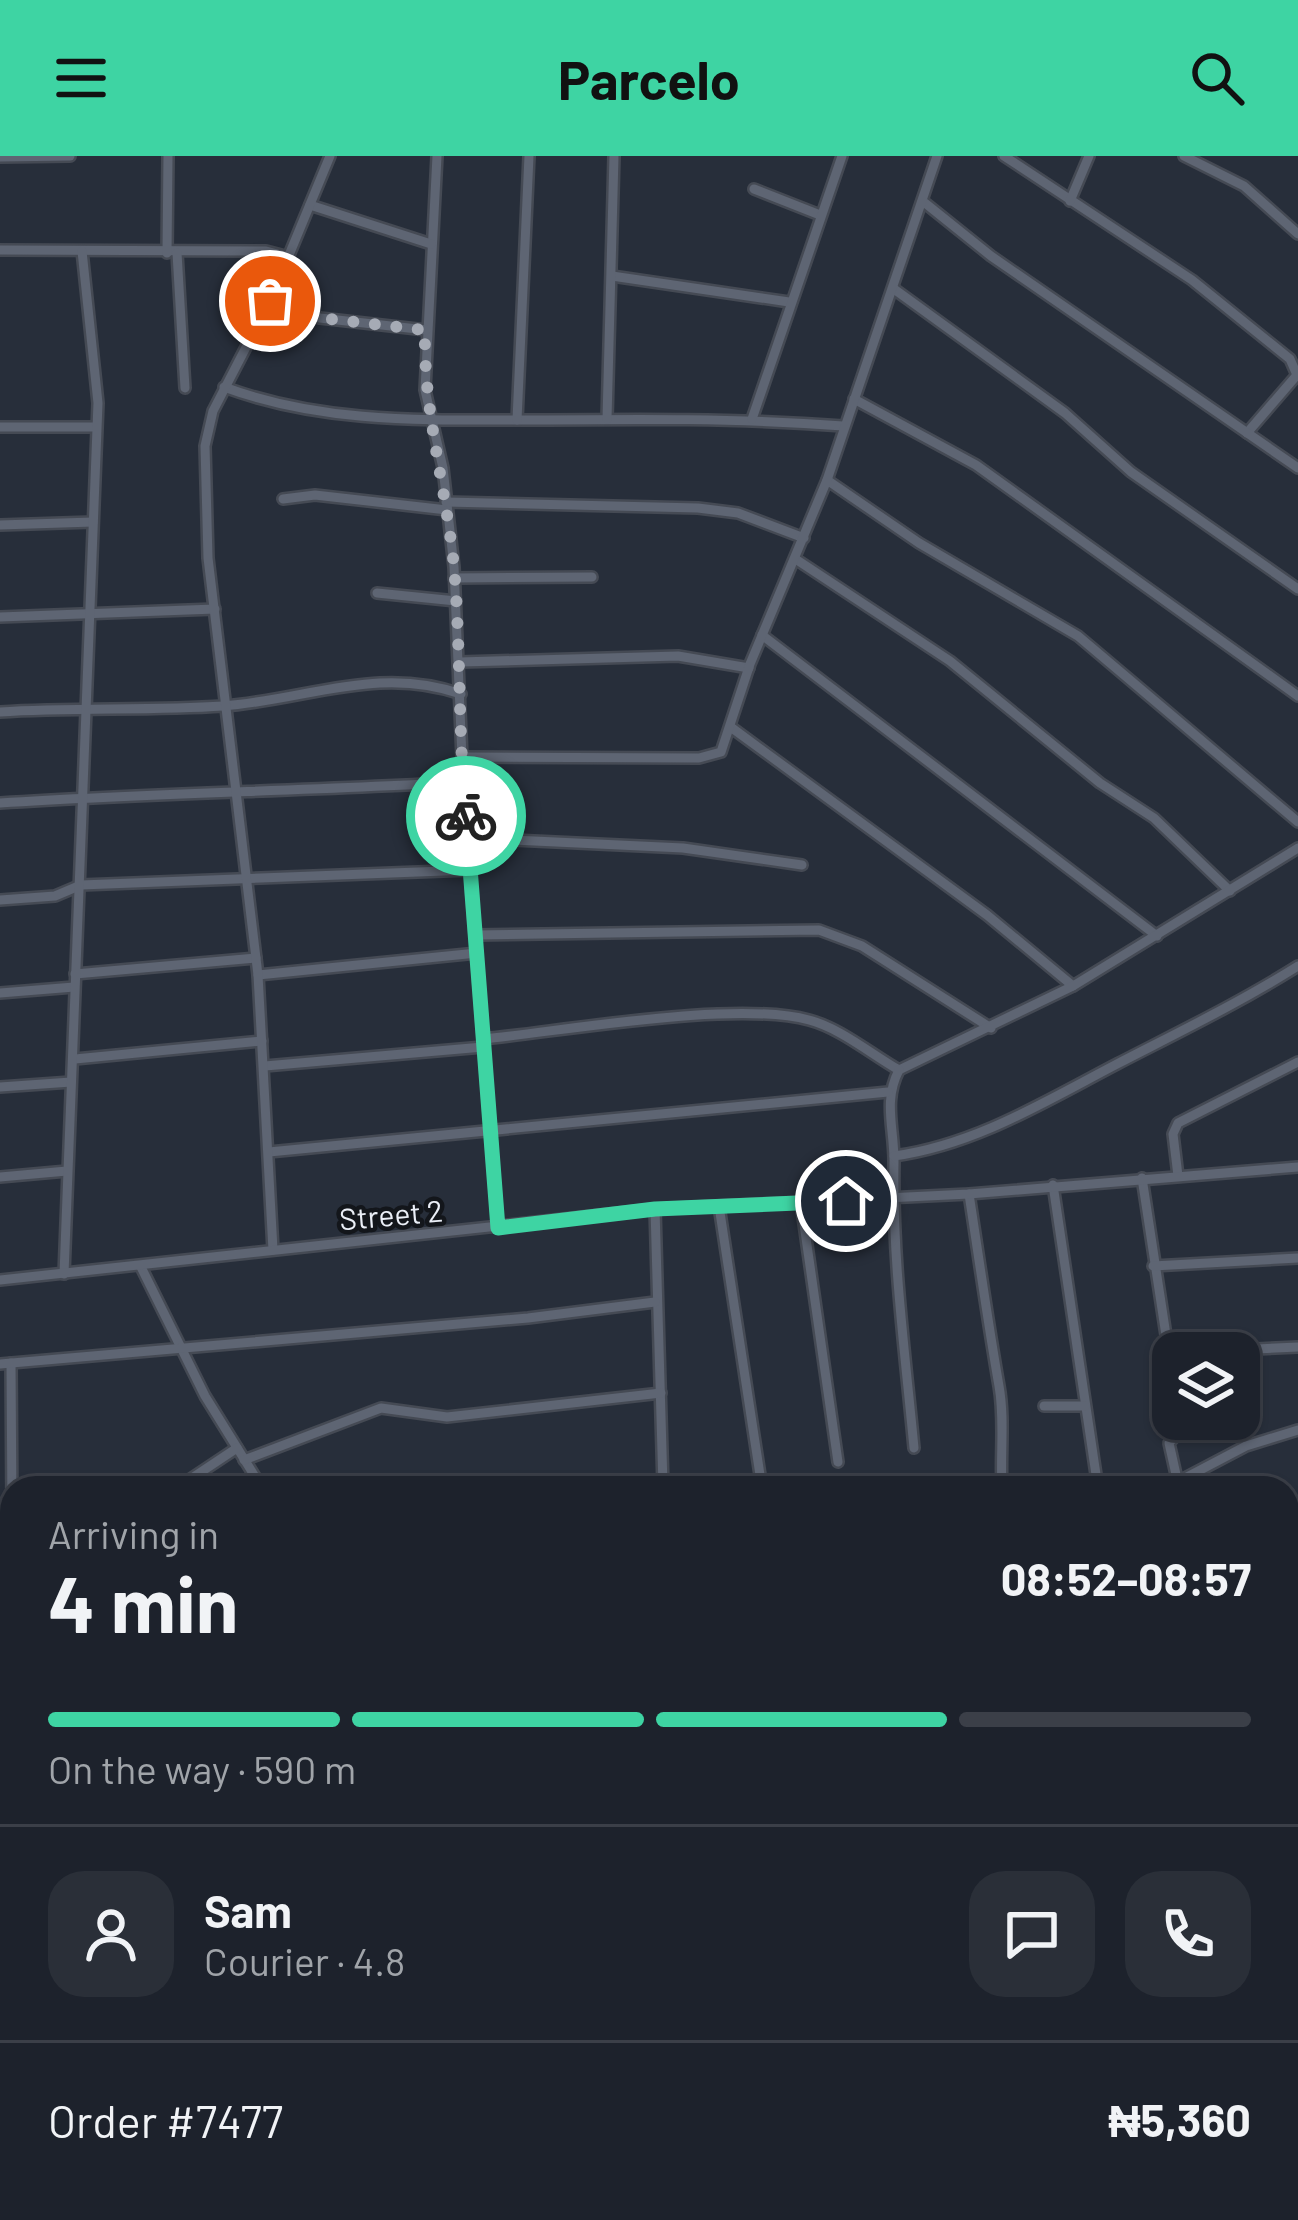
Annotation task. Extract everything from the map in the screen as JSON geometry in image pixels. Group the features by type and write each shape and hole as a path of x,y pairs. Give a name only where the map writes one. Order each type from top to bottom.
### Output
{"street":[{"path":"0,157 70,156"},
{"path":"168,156 184,388"},
{"path":"274,1250 258,975 204,506 206,446 224,387 270,301 330,156"},
{"path":"437,156 425,391 447,506 454,578 463,782 498,1228"},
{"path":"517,420 529,156"},
{"path":"608,419 614,156"},
{"path":"752,419 842,156"},
{"path":"462,758 710,758 721,752 749,668 827,479 938,156"},
{"path":"1004,156 1192,280 1289,358 1297,375 1246,433"},
{"path":"1070,201 1088,156"},
{"path":"1184,156 1244,186 1298,233"},
{"path":"754,189 820,215"},
{"path":"925,203 991,256 1298,468"},
{"path":"310,205 431,244"},
{"path":"0,250 266,251 289,257"},
{"path":"64,1274 96,427 96,366 82,250"},
{"path":"612,276 789,302"},
{"path":"894,289 1066,413 1131,472 1298,589"},
{"path":"270,301 320,318 425,330"},
{"path":"224,387 317,411 431,422 752,419 844,426"},
{"path":"854,399 992,476 1298,696"},
{"path":"0,427 96,427"},
{"path":"827,479 919,543 1078,636 1298,822"},
{"path":"283,499 316,495 447,506 698,508 738,513 804,538"},
{"path":"0,525 93,522"},
{"path":"797,560 950,661 1100,783 1154,818 1230,891"},
{"path":"454,578 592,577"},
{"path":"377,592 456,601"},
{"path":"0,617 215,609"},
{"path":"762,635 1157,936"},
{"path":"460,662 678,656 749,668"},
{"path":"0,712 86,706 225,706 381,680 418,680 461,694"},
{"path":"732,728 988,915 1073,986"},
{"path":"0,803 132,800 165,791 238,795 463,782"},
{"path":"468,838 683,848 802,865"},
{"path":"914,1448 893,1258 894,1156 888,1092 898,1070 1073,986 1298,848"},
{"path":"0,901 55,896 81,886 470,870"},
{"path":"476,935 819,930 862,946 991,1028"},
{"path":"258,975 477,953"},
{"path":"75,974 256,958"},
{"path":"894,1156 953,1144 993,1128 1213,1018 1298,966"},
{"path":"0,993 74,987"},
{"path":"265,1066 711,1017 795,1018 819,1024 898,1070"},
{"path":"75,1059 262,1041"},
{"path":"1178,1176 1173,1134 1178,1123 1298,1062"},
{"path":"0,1087 71,1082"},
{"path":"269,1152 888,1092"},
{"name":"Street 2","path":"0,1280 655,1209 969,1194 1293,1167"},
{"path":"0,1177 67,1171"},
{"path":"1142,1178 1168,1332"},
{"path":"1053,1185 1096,1476"},
{"path":"969,1194 999,1385 1002,1476"},
{"path":"801,1203 838,1462"},
{"path":"718,1206 760,1476"},
{"path":"655,1209 663,1476"},
{"path":"1154,1266 1298,1258"},
{"path":"141,1267 181,1350 254,1476"},
{"path":"11,1476 6,1364 655,1302"},
{"path":"1260,1349 1298,1347"},
{"path":"244,1460 381,1408 447,1417 661,1393"},
{"path":"1044,1406 1085,1406"},
{"path":"1183,1476 1246,1446 1298,1430"},
{"path":"1172,1440 1176,1476"},
{"path":"195,1476 237,1448"}],"way so far":[{"path":"270,301 320,318 425,330 425,391 442,468 454,578 466,816"}],"route":[{"path":"466,816 498,1228 655,1209 846,1201"}]}
